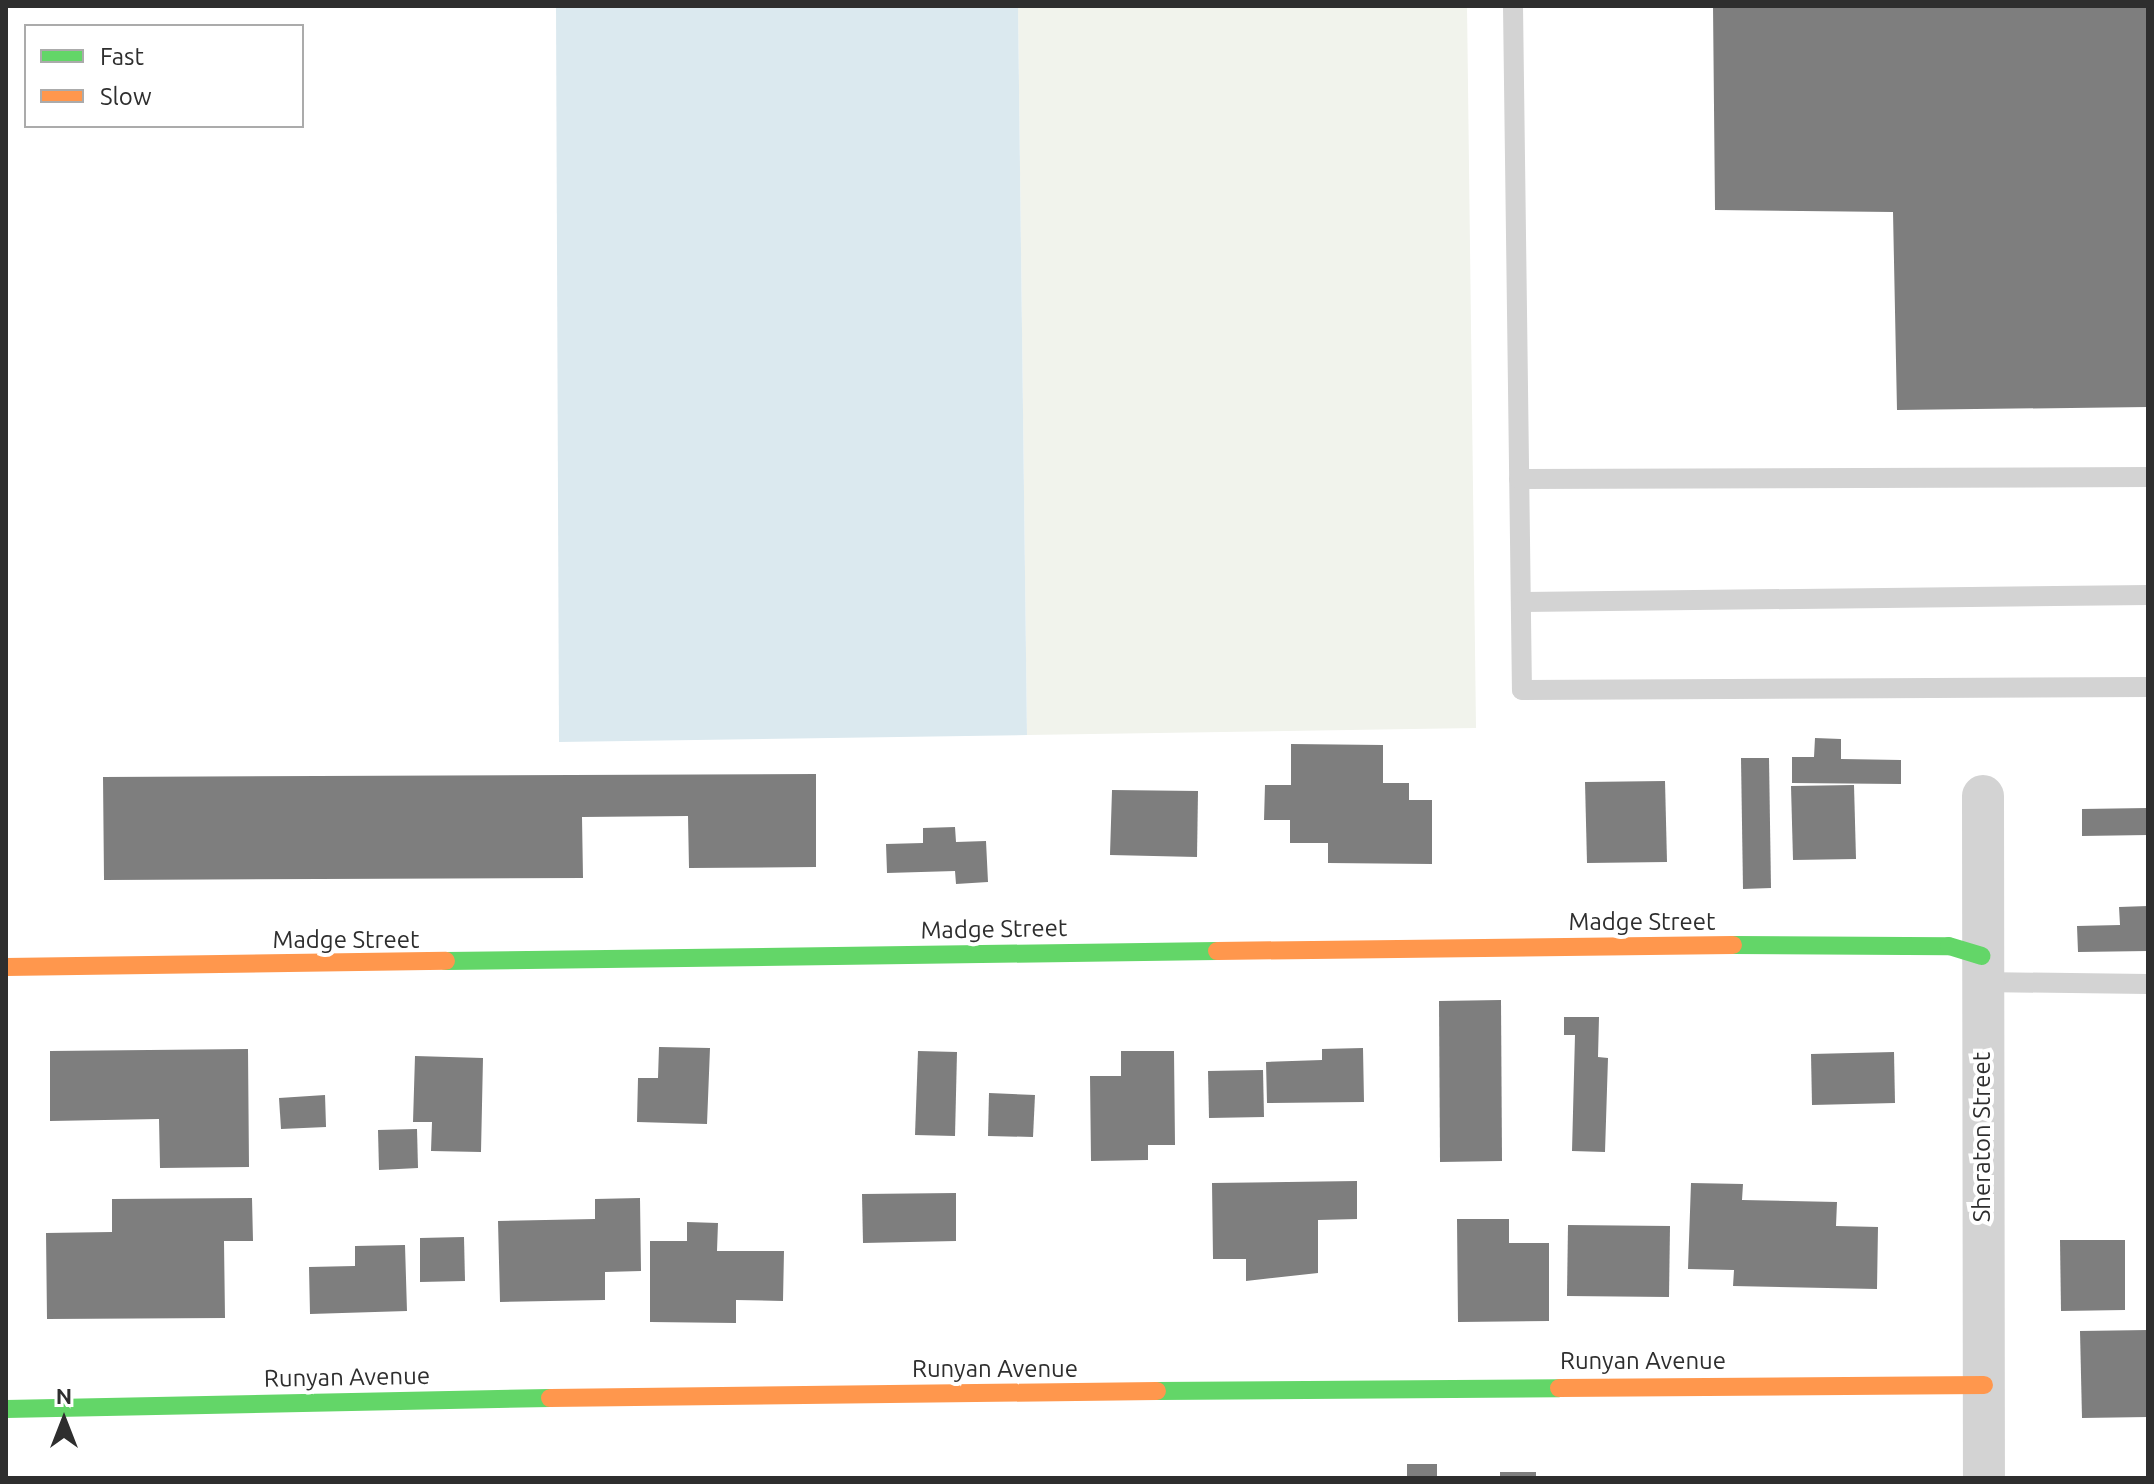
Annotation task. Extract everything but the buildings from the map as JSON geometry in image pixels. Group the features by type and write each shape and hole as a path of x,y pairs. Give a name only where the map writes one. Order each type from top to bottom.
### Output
{"street":[{"name":"Sheraton Street","path":"1983,796 1984,1478"},
{"name":"Madge Street","path":"6,967 1676,945 1949,946 1981,969"},
{"name":"Runyan Avenue","path":"6,1409 760,1394 1984,1385"}],"lane":[{"path":"1513,6 1522,690 2148,687"},
{"path":"1519,479 2148,477"},
{"path":"1521,602 2148,595"},
{"path":"1981,969 2148,984"}],"shaded area":[{"path":"556,6 1018,6 1027,735 559,742"},
{"path":"1018,6 1467,6 1476,728 1027,735"}],"traffic: fast":[{"path":"1733,945 1949,946 1981,956"},
{"path":"446,961 1217,951"},
{"path":"1157,1391 1559,1388"},
{"path":"6,1409 550,1398"}],"traffic: slow":[{"path":"1217,951 1733,945"},
{"path":"6,967 446,961"},
{"path":"1559,1388 1984,1385"},
{"path":"550,1398 1157,1391"}]}
